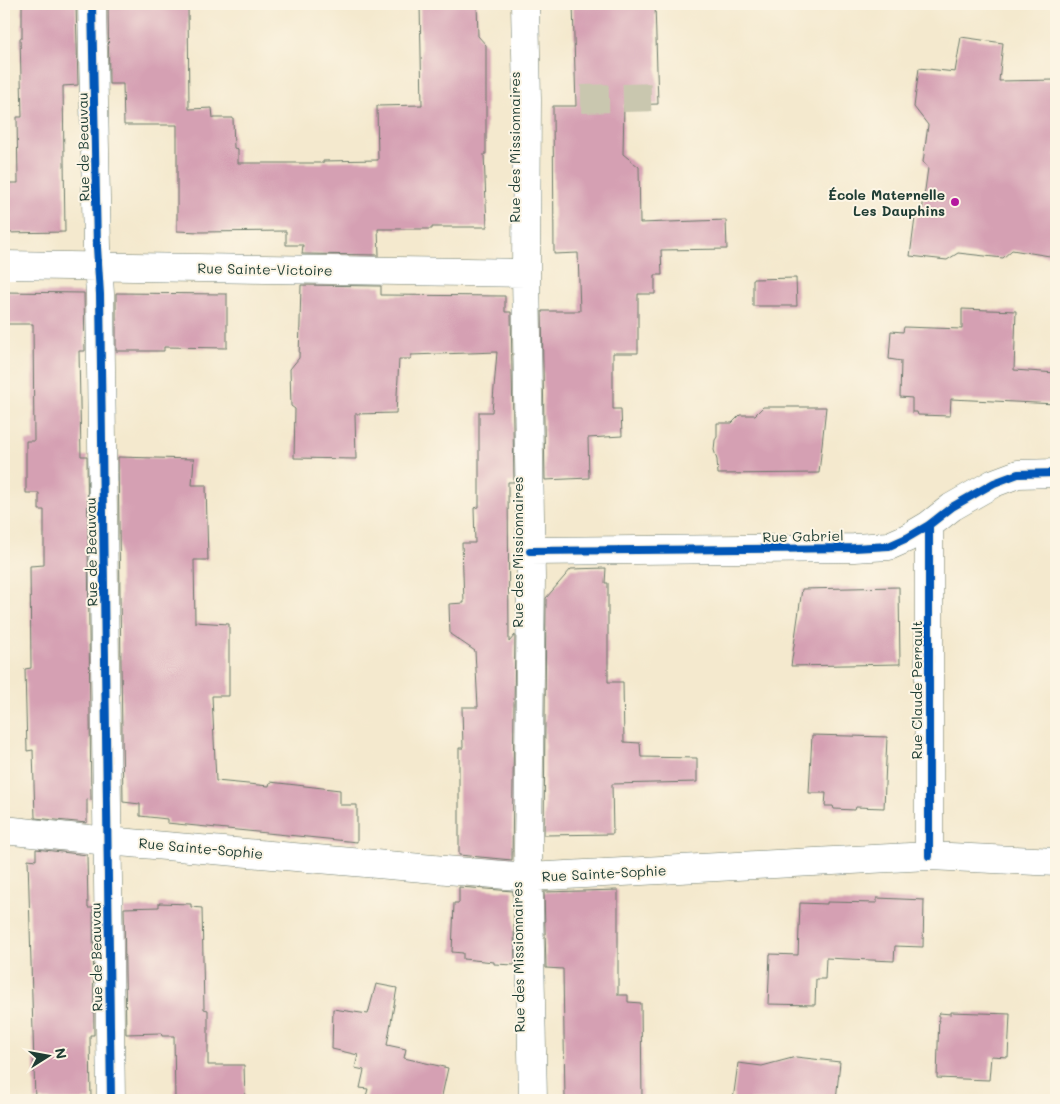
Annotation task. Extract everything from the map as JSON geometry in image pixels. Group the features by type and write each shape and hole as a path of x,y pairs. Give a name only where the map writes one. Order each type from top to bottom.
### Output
{"street":[{"name":"Rue de Beauvau","path":"92,4 100,294 111,1100"},
{"name":"Rue des Missionnaires","path":"526,4 526,273 530,551 528,877 533,1100"},
{"name":"Rue Sainte-Victoire","path":"4,265 526,273"},
{"name":"Rue Gabriel","path":"530,551 854,548 889,546 929,525 952,506 994,483 1018,474 1056,473"},
{"name":"Rue Claude Perrault","path":"929,525 929,856"},
{"name":"Rue Sainte-Sophie","path":"4,830 107,841 528,877 929,856 1056,862"}],"building":[{"path":"22,4 76,4 78,85 63,86 65,232 4,233 4,183 18,183 17,117 22,117 20,38 22,38"},
{"path":"108,4 188,4 189,109 212,108 213,118 233,118 234,148 238,149 238,163 323,163 323,161 378,160 377,106 422,105 420,4 477,4 478,36 486,45 486,154 484,154 487,227 378,229 379,255 302,254 303,245 286,245 286,231 177,231 177,125 124,125 123,84 109,84"},
{"path":"573,4 655,4 658,104 624,105 623,154 639,167 640,223 726,220 727,249 661,250 662,275 655,275 655,294 638,294 638,353 613,353 613,409 621,409 622,436 588,438 589,478 545,480 542,311 580,311 578,253 554,254 553,106 576,106"},
{"path":"961,37 1003,43 999,81 1056,80 1056,257 1012,250 1003,258 958,253 947,260 910,256 915,218 922,212 928,168 923,162 928,125 914,107 919,68 955,72"},
{"path":"796,278 797,306 753,306 753,279"},
{"path":"301,285 381,286 381,295 505,296 505,312 511,312 514,482 508,482 509,642 515,635 512,860 459,855 459,748 463,748 462,707 478,707 475,651 450,634 449,604 464,603 462,543 475,543 474,508 479,507 479,412 492,412 497,352 411,355 411,359 399,359 396,413 355,414 356,459 294,458 295,409 291,406 290,369 299,358"},
{"path":"4,292 84,293 85,351 79,351 81,456 87,456 91,800 87,799 87,823 35,818 33,750 27,751 25,669 31,668 30,566 44,565 44,510 39,510 39,493 26,493 26,441 34,441 33,324 4,324"},
{"path":"116,293 227,294 227,348 164,347 164,351 116,351"},
{"path":"962,309 1016,311 1014,370 1056,373 1056,404 951,399 950,416 918,415 917,412 912,412 912,398 900,397 901,361 889,359 891,331 903,332 904,327 962,329"},
{"path":"763,407 826,407 819,473 718,474 714,450 717,437 717,423 732,423 740,415 755,415"},
{"path":"118,457 194,459 192,485 206,485 208,560 194,560 195,622 229,624 229,696 212,696 216,781 269,786 270,782 340,790 340,805 357,805 357,842 167,823 167,819 140,816 140,804 123,802"},
{"path":"606,568 605,583 608,583 608,682 623,682 624,742 640,743 641,757 697,758 697,782 612,784 613,834 544,835 546,598 571,569"},
{"path":"899,587 900,664 791,666 802,589"},
{"path":"812,735 887,737 884,808 856,807 855,810 834,809 833,806 825,806 826,793 809,793"},
{"path":"36,849 87,855 88,908 93,908 94,1035 90,1035 91,1100 35,1100 28,859 36,860"},
{"path":"459,887 513,891 515,965 463,959 463,953 452,952 454,903 459,903"},
{"path":"618,890 618,995 628,995 628,1002 641,1003 642,1100 565,1100 563,969 546,968 544,892"},
{"path":"877,898 924,900 923,947 895,946 894,961 826,958 825,979 816,979 815,1005 768,1004 770,954 798,955 800,903 877,903"},
{"path":"159,903 191,904 191,907 202,908 204,1009 208,1010 208,1065 244,1065 245,1100 175,1100 174,1036 162,1036 161,1033 126,1034 124,908 159,907"},
{"path":"376,984 397,988 387,1045 406,1049 404,1058 448,1068 441,1100 365,1100 368,1089 360,1088 364,1070 355,1068 358,1055 332,1049 333,1009 368,1014"},
{"path":"951,1012 1010,1014 1008,1057 991,1056 989,1080 937,1078 939,1013 951,1014"},
{"path":"796,1057 840,1062 836,1100 733,1100 738,1063 762,1066"}],"tunnel":[{"path":"581,99 658,97"}],"cycle path":[{"path":"92,4 97,247 100,294 111,1100"},
{"path":"530,551 854,548 889,546 929,525 952,507 994,483 1018,474 1056,473"},
{"path":"929,525 929,856"}],"place":[{"name":"École Maternelle Les Dauphins","path":"955,202"}]}
